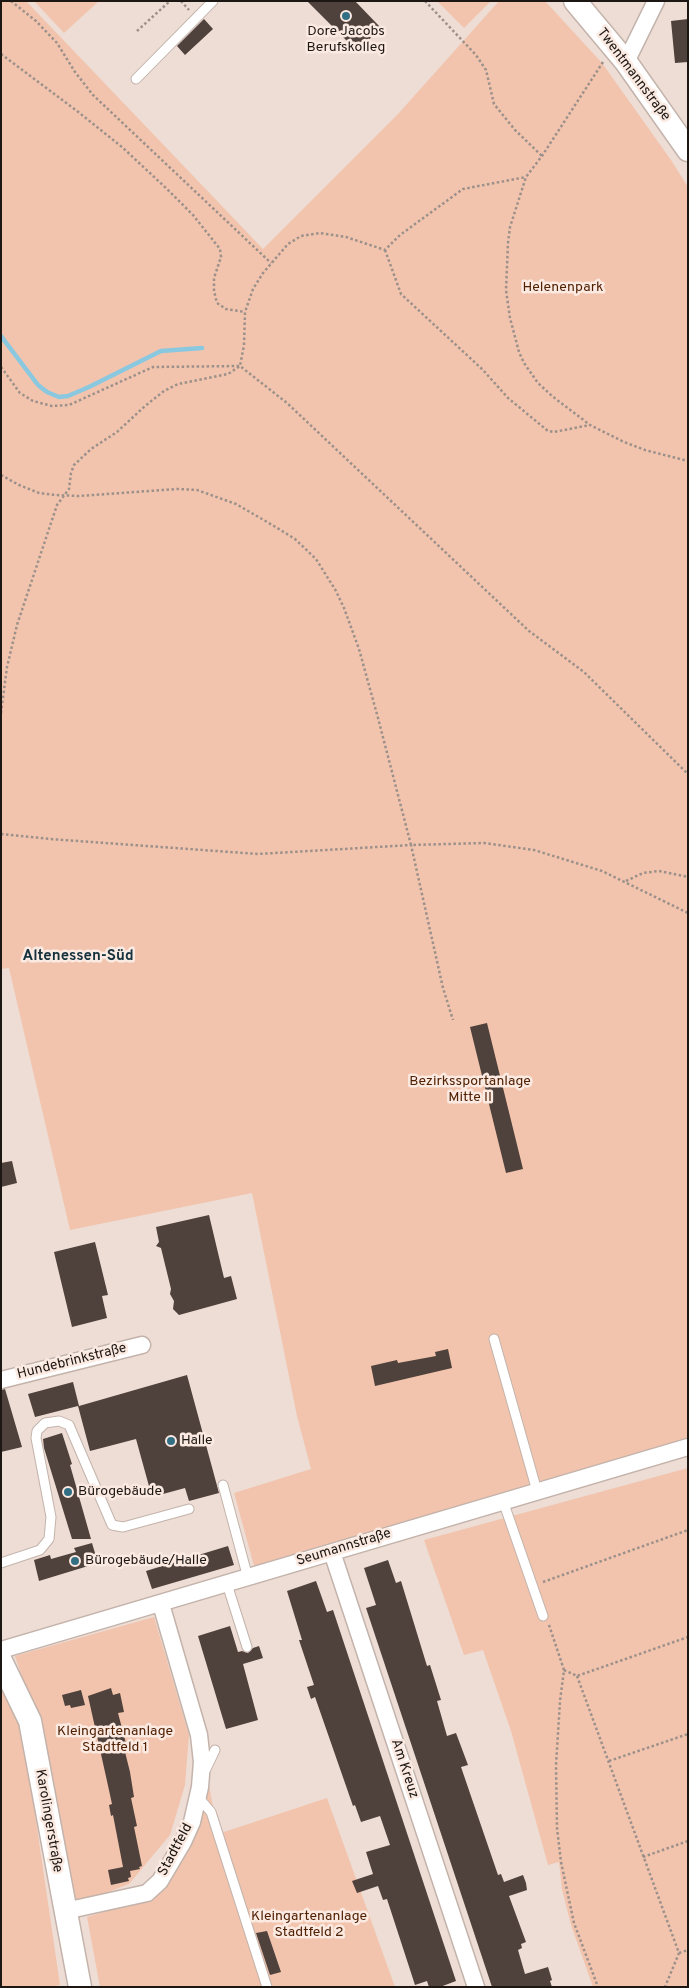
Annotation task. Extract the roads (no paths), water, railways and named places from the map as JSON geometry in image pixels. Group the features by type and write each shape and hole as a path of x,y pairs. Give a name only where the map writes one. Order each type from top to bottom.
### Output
{"street":[{"name":"Twentmannstraße","path":"575,1 620,54 688,150"},
{"path":"620,54 656,1"},
{"name":"Hundebrinkstraße","path":"1,1380 142,1345"},
{"name":"Seumannstraße","path":"1,1650 688,1447"},
{"name":"Am Kreuz","path":"332,1552 476,1987"},
{"name":"Stadtfeld","path":"65,1911 139,1896 154,1888 183,1842 198,1798 202,1762 199,1735 161,1604"},
{"name":"Karolingerstraße","path":"1,1661 30,1721 80,1987"}],"lane":[{"path":"136,79 213,1"},
{"path":"494,1339 537,1491"},
{"path":"1,1563 40,1550 49,1539 51,1517 36,1438 38,1431 45,1424 59,1421 69,1425 112,1525 123,1527 188,1509"},
{"path":"222,1485 248,1578"},
{"path":"503,1501 543,1616"},
{"path":"227,1584 247,1647"},
{"path":"201,1778 215,1750"},
{"path":"198,1798 211,1812 267,1987"}],"waterway":[{"path":"1,336 38,385 47,392 59,397 68,396 89,387 161,351 202,348"}],"place":[{"name":"Dore Jacobs Berufskolleg","path":"346,16"},
{"name":"Halle","path":"171,1441"},
{"name":"Bürogebäude","path":"68,1492"},
{"name":"Bürogebäude/Halle","path":"75,1561"}],"district":[{"name":"Altenessen-Süd","path":"78,957"}],"park label":[{"name":"Helenenpark","path":"563,288"},
{"name":"Bezirkssportanlage Mitte II","path":"470,1090"},
{"name":"Kleingartenanlage Stadtfeld 1","path":"115,1740"},
{"name":"Kleingartenanlage Stadtfeld 2","path":"309,1925"}]}
